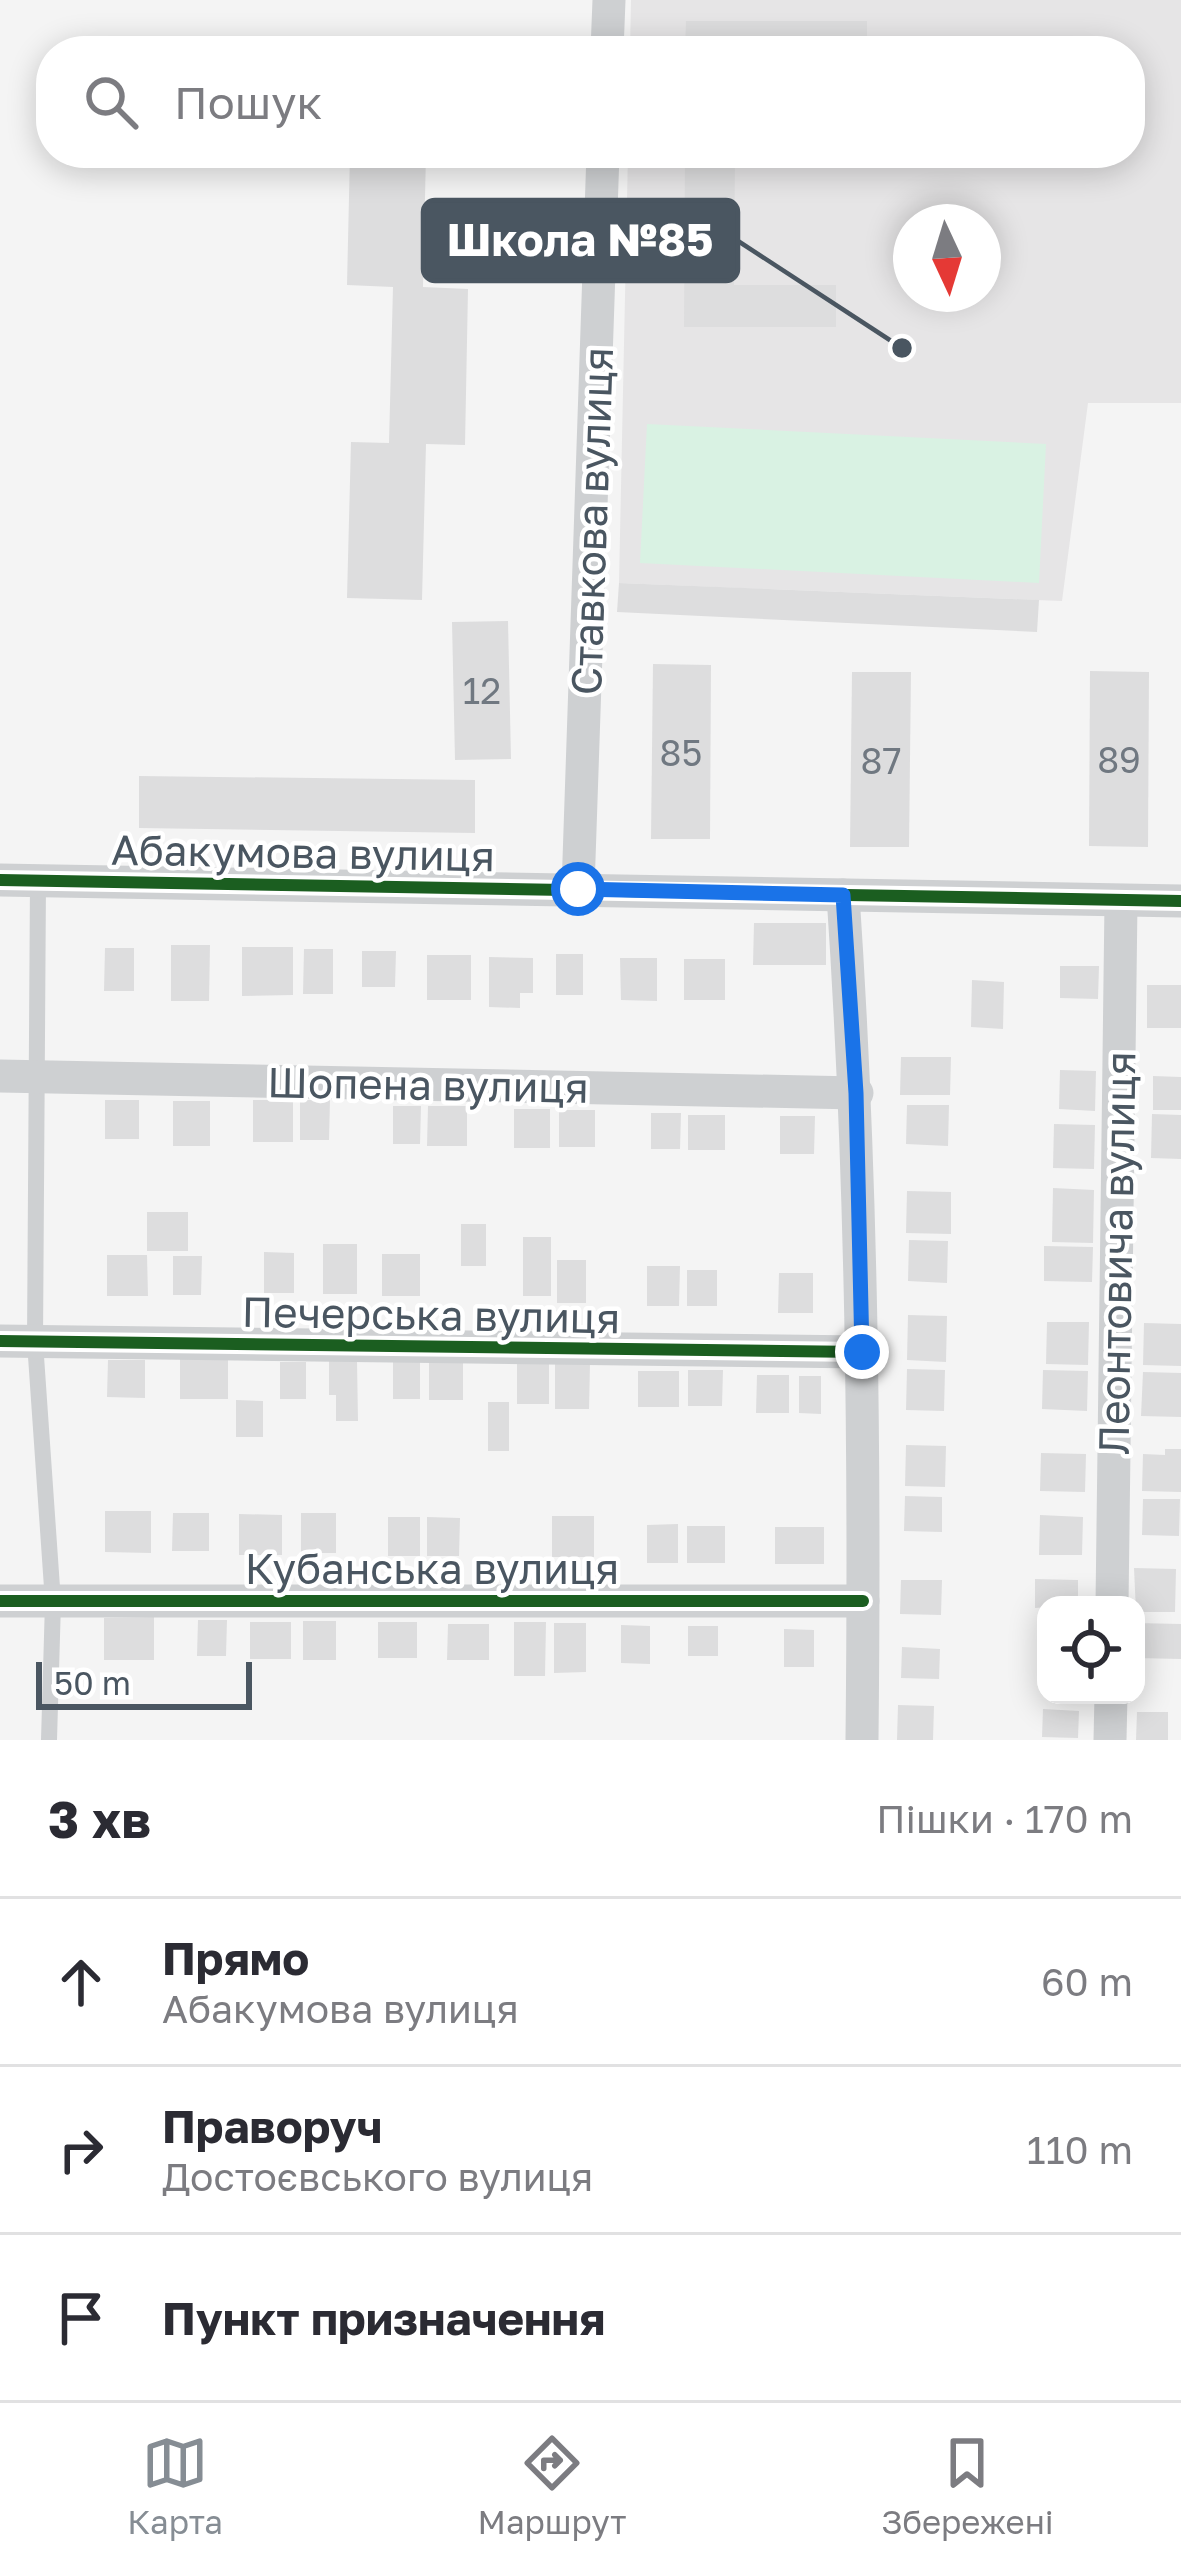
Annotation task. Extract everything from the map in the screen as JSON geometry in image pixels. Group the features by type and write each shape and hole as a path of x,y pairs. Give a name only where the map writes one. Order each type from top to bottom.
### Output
{"street":[{"path":"608,36 609,0"},
{"name":"Ставкова вулиця","path":"578,889 602,168"},
{"name":"Абакумова вулиця","path":"0,880 1181,901"},
{"path":"843,895 856,1093 862,1352 862,1740"},
{"name":"Леонтовича вулиця","path":"1112,1596 1121,902"},
{"name":"Шопена вулиця","path":"0,1076 856,1093"},
{"name":"Печерська вулиця","path":"0,1341 862,1352"},
{"name":"Кубанська вулиця","path":"0,1601 863,1601"},
{"path":"1110,1740 1111,1704"}],"lane":[{"path":"38,881 35,1342 53,1602 49,1740"}],"shaded area":[{"path":"631,0 1181,0 1181,403 1088,403 1062,601 619,583 628,168 1145,168 1145,36 630,36"}],"green space":[{"path":"647,424 1046,444 1039,583 640,563"}],"building":[{"path":"686,21 867,21 867,36 686,36"},
{"path":"350,168 426,168 423,287 468,289 465,445 426,444 422,600 347,598 351,442 389,443 393,287 347,285"},
{"path":"685,168 735,168 734,285 836,285 836,327 684,327"},
{"path":"619,583 1039,600 1037,632 617,612"},
{"path":"508,621 511,759 455,760 452,622"},
{"path":"653,664 711,665 710,839 651,839"},
{"path":"1090,671 1149,672 1148,847 1089,846"},
{"path":"852,672 911,672 909,847 850,847"},
{"path":"139,776 475,780 475,833 139,828"},
{"path":"754,923 826,923 826,965 753,965"},
{"path":"171,945 210,945 209,1001 171,1001"},
{"path":"242,947 293,947 293,995 242,996"},
{"path":"105,948 134,948 134,991 104,991"},
{"path":"304,949 333,949 333,994 303,994"},
{"path":"362,951 396,951 395,987 362,987"},
{"path":"556,954 583,954 583,995 556,995"},
{"path":"427,955 471,955 471,1000 427,1000"},
{"path":"489,957 533,958 533,993 520,993 520,1008 489,1007"},
{"path":"620,958 657,958 657,1001 621,1000"},
{"path":"684,959 725,959 725,1000 684,1000"},
{"path":"1060,966 1099,966 1098,999 1060,998"},
{"path":"972,980 1004,982 1003,1029 971,1027"},
{"path":"1147,985 1181,985 1181,1028 1147,1028"},
{"path":"901,1057 951,1057 950,1095 900,1095"},
{"path":"1060,1070 1096,1071 1095,1111 1059,1109"},
{"path":"1153,1076 1181,1077 1181,1110 1153,1110"},
{"path":"105,1100 139,1100 139,1139 105,1139"},
{"path":"253,1100 293,1100 293,1142 253,1142"},
{"path":"300,1100 330,1100 329,1140 300,1140"},
{"path":"173,1101 210,1101 210,1146 173,1146"},
{"path":"907,1105 949,1105 948,1146 906,1144"},
{"path":"393,1106 421,1106 420,1144 393,1144"},
{"path":"428,1106 467,1106 467,1146 427,1146"},
{"path":"514,1109 550,1109 550,1148 514,1148"},
{"path":"559,1110 595,1110 595,1147 559,1147"},
{"path":"651,1113 681,1113 680,1149 651,1149"},
{"path":"1152,1114 1181,1115 1181,1159 1151,1158"},
{"path":"688,1115 725,1115 725,1150 688,1150"},
{"path":"780,1116 815,1116 814,1154 780,1154"},
{"path":"1054,1124 1095,1125 1094,1169 1053,1168"},
{"path":"1053,1188 1094,1190 1093,1243 1052,1242"},
{"path":"907,1191 951,1192 951,1234 906,1233"},
{"path":"147,1212 188,1212 188,1251 147,1251"},
{"path":"461,1224 486,1224 486,1266 461,1266"},
{"path":"523,1237 551,1237 551,1296 523,1296"},
{"path":"909,1240 948,1241 947,1283 908,1281"},
{"path":"323,1244 357,1244 357,1294 323,1294"},
{"path":"1044,1246 1093,1247 1092,1282 1044,1281"},
{"path":"264,1252 294,1253 294,1293 264,1293"},
{"path":"382,1254 420,1254 420,1296 382,1296"},
{"path":"107,1255 147,1255 148,1296 107,1296"},
{"path":"173,1256 202,1256 201,1295 173,1295"},
{"path":"557,1260 586,1260 586,1303 557,1303"},
{"path":"647,1266 680,1266 679,1306 647,1306"},
{"path":"687,1270 717,1270 717,1306 687,1306"},
{"path":"779,1273 813,1273 813,1313 778,1313"},
{"path":"908,1315 947,1316 946,1362 907,1360"},
{"path":"1047,1322 1089,1322 1088,1365 1046,1364"},
{"path":"1144,1323 1181,1324 1181,1366 1143,1365"},
{"path":"180,1358 228,1359 228,1399 180,1399"},
{"path":"108,1360 145,1360 145,1398 107,1397"},
{"path":"329,1361 357,1361 358,1421 336,1421 336,1395 329,1395"},
{"path":"280,1362 306,1362 306,1399 280,1399"},
{"path":"393,1362 420,1362 420,1399 393,1399"},
{"path":"429,1362 463,1362 463,1400 429,1400"},
{"path":"517,1363 549,1363 549,1404 517,1404"},
{"path":"555,1364 590,1364 589,1409 555,1409"},
{"path":"907,1369 945,1370 944,1411 906,1410"},
{"path":"688,1370 723,1370 722,1406 688,1406"},
{"path":"1043,1370 1088,1371 1087,1411 1042,1409"},
{"path":"638,1371 679,1371 679,1407 638,1407"},
{"path":"1143,1372 1181,1373 1181,1417 1141,1416"},
{"path":"757,1375 789,1375 789,1413 756,1413"},
{"path":"799,1376 821,1376 821,1414 799,1413"},
{"path":"236,1400 263,1401 263,1437 236,1437"},
{"path":"488,1402 509,1402 509,1451 488,1451"},
{"path":"906,1445 946,1446 945,1487 905,1486"},
{"path":"1165,1449 1181,1449 1181,1492 1142,1491 1143,1454 1165,1455"},
{"path":"1041,1453 1086,1454 1085,1492 1040,1491"},
{"path":"905,1496 942,1497 942,1532 904,1531"},
{"path":"1143,1499 1180,1499 1179,1536 1142,1535"},
{"path":"105,1511 151,1511 151,1553 105,1552"},
{"path":"173,1513 209,1513 209,1551 172,1551"},
{"path":"301,1513 336,1513 336,1553 301,1553"},
{"path":"239,1514 282,1515 282,1555 239,1555"},
{"path":"1040,1515 1083,1517 1082,1555 1039,1555"},
{"path":"552,1516 594,1516 594,1557 552,1557"},
{"path":"388,1517 420,1517 420,1556 388,1556"},
{"path":"427,1517 460,1518 459,1556 427,1556"},
{"path":"678,1524 678,1563 647,1563 647,1525"},
{"path":"687,1526 725,1526 725,1563 687,1563"},
{"path":"775,1527 824,1527 824,1564 775,1564"},
{"path":"1134,1568 1176,1569 1175,1612 1145,1612 1145,1596 1135,1596"},
{"path":"1035,1579 1078,1580 1078,1596 1037,1596 1035,1608"},
{"path":"901,1580 942,1580 941,1615 900,1614"},
{"path":"154,1617 154,1660 104,1660 104,1618"},
{"path":"198,1620 227,1620 226,1656 197,1656"},
{"path":"303,1621 336,1621 336,1660 303,1660"},
{"path":"250,1622 291,1622 291,1659 250,1659"},
{"path":"378,1622 417,1622 417,1658 378,1658"},
{"path":"514,1622 546,1622 545,1676 514,1676"},
{"path":"554,1623 586,1623 586,1672 554,1673"},
{"path":"1145,1623 1181,1624 1181,1659 1145,1658"},
{"path":"448,1624 489,1624 489,1660 447,1660"},
{"path":"621,1625 650,1626 650,1664 621,1663"},
{"path":"688,1626 718,1626 718,1656 688,1656"},
{"path":"784,1629 814,1630 814,1667 784,1667"},
{"path":"902,1647 940,1649 939,1679 901,1678"},
{"path":"898,1705 934,1706 933,1740 897,1740"},
{"path":"1043,1709 1079,1711 1078,1738 1042,1737"},
{"path":"1137,1712 1168,1712 1168,1740 1136,1740"}],"cycle path":[{"path":"0,880 1181,901"},
{"path":"0,1341 862,1352"},
{"path":"0,1601 863,1601"}],"place":[{"name":"Школа №85","path":"902,348"}],"route":[{"path":"578,889 843,895 856,1093 862,1352"}]}
